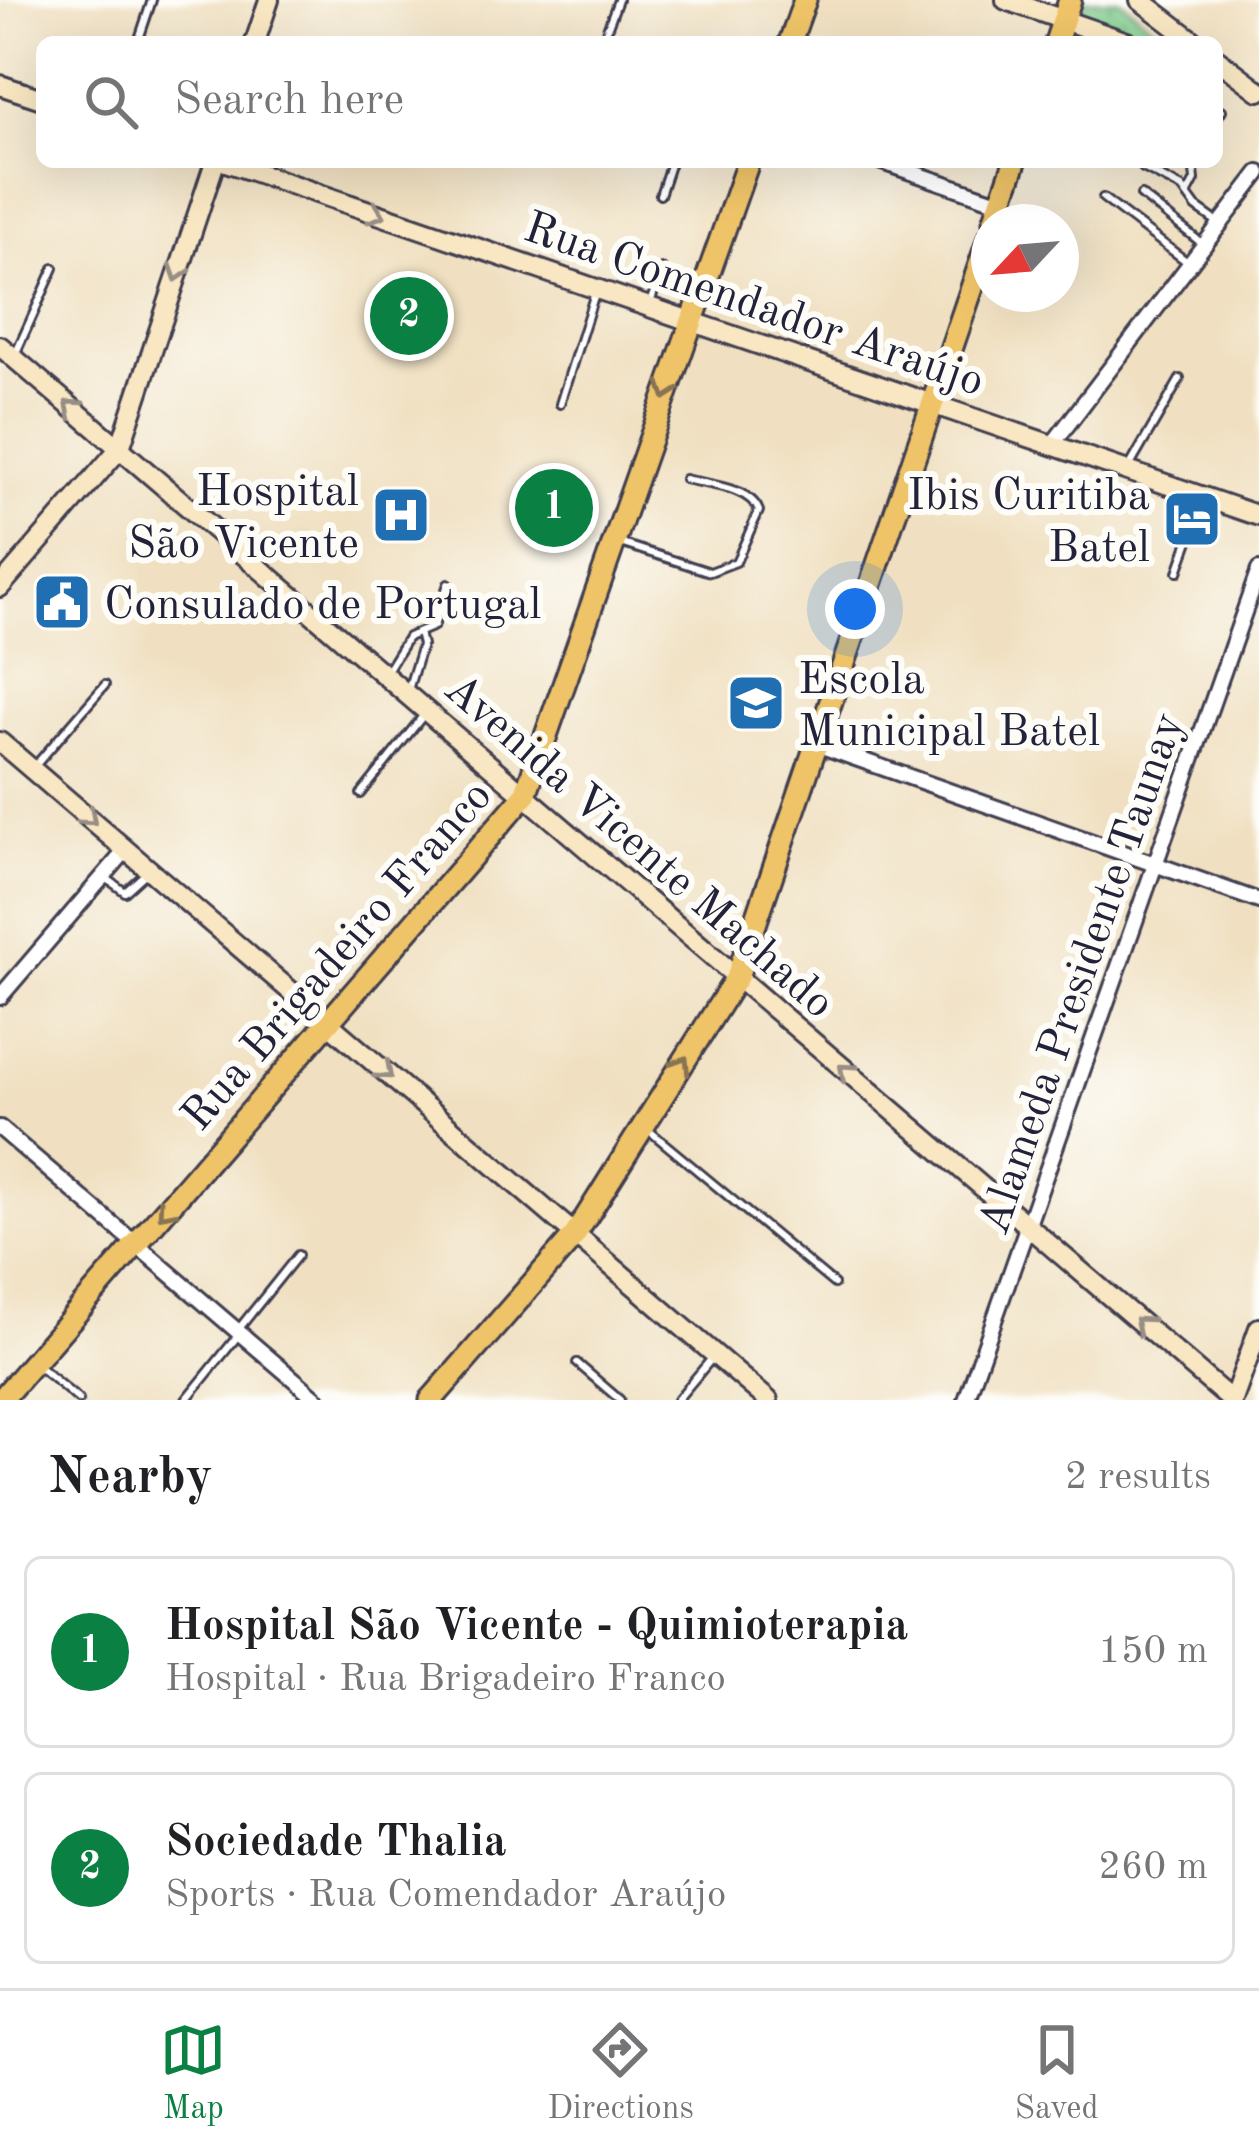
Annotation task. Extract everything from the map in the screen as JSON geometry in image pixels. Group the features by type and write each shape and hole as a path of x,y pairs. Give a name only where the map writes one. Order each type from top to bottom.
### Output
{"main road":[{"path":"792,36 805,0"},
{"name":"Rua Brigadeiro Franco","path":"2,1400 525,795 746,168"},
{"path":"1000,204 1013,168"},
{"path":"431,1400 575,1234 737,977 932,404 971,304"}],"street":[{"path":"257,36 269,0"},
{"path":"1006,0 1067,10 1116,36"},
{"path":"1140,0 1187,36"},
{"path":"1223,64 1255,88"},
{"path":"1223,75 1255,88"},
{"path":"0,85 36,97"},
{"path":"0,587 120,448 213,168"},
{"name":"Rua Comendador Araújo","path":"244,168 1259,516"},
{"path":"896,168 977,204"},
{"path":"1052,445 1259,172"},
{"name":"Avenida Vicente Machado","path":"7,352 1232,1400"},
{"name":"Alameda Presidente Taunay","path":"966,1400 1259,570"},
{"path":"0,742 715,1354 759,1397"},
{"path":"816,744 1259,901"},
{"path":"0,997 126,850"},
{"path":"0,1128 318,1400"},
{"path":"1232,1400 1259,1328"}],"lane":[{"path":"140,36 152,0"},
{"path":"604,36 618,0"},
{"path":"660,195 669,168"},
{"path":"1143,168 1182,188 1220,224"},
{"path":"1187,195 1195,180 1193,168"},
{"path":"1141,195 1204,245"},
{"path":"1103,198 1190,264"},
{"path":"7,352 54,268"},
{"path":"648,306 662,268"},
{"path":"560,404 597,289"},
{"path":"1127,471 1180,379"},
{"path":"614,542 710,572 736,562 759,512 756,502 743,494 685,479"},
{"path":"1178,572 1204,497"},
{"path":"384,675 409,638 434,626 448,584"},
{"path":"406,694 419,658 419,633"},
{"path":"32,770 105,685"},
{"path":"361,794 427,711"},
{"path":"104,876 125,892 149,869"},
{"path":"644,1125 834,1284"},
{"path":"186,1400 298,1255"},
{"path":"677,1400 715,1354"},
{"path":"34,1362 79,1400"},
{"path":"577,1363 620,1400"}],"green space":[{"path":"1080,0 1120,0 1165,36 1136,36 1075,17"}],"place":[{"name":"Sociedade Thalia","path":"409,316"},
{"name":"Hospital São Vicente - Quimioterapia","path":"554,508"},
{"name":"Hospital São Vicente","path":"401,515"},
{"name":"Ibis Curitiba Batel","path":"1192,519"},
{"name":"Consulado de Portugal","path":"62,602"},
{"name":"Escola Municipal Batel","path":"756,703"}]}
